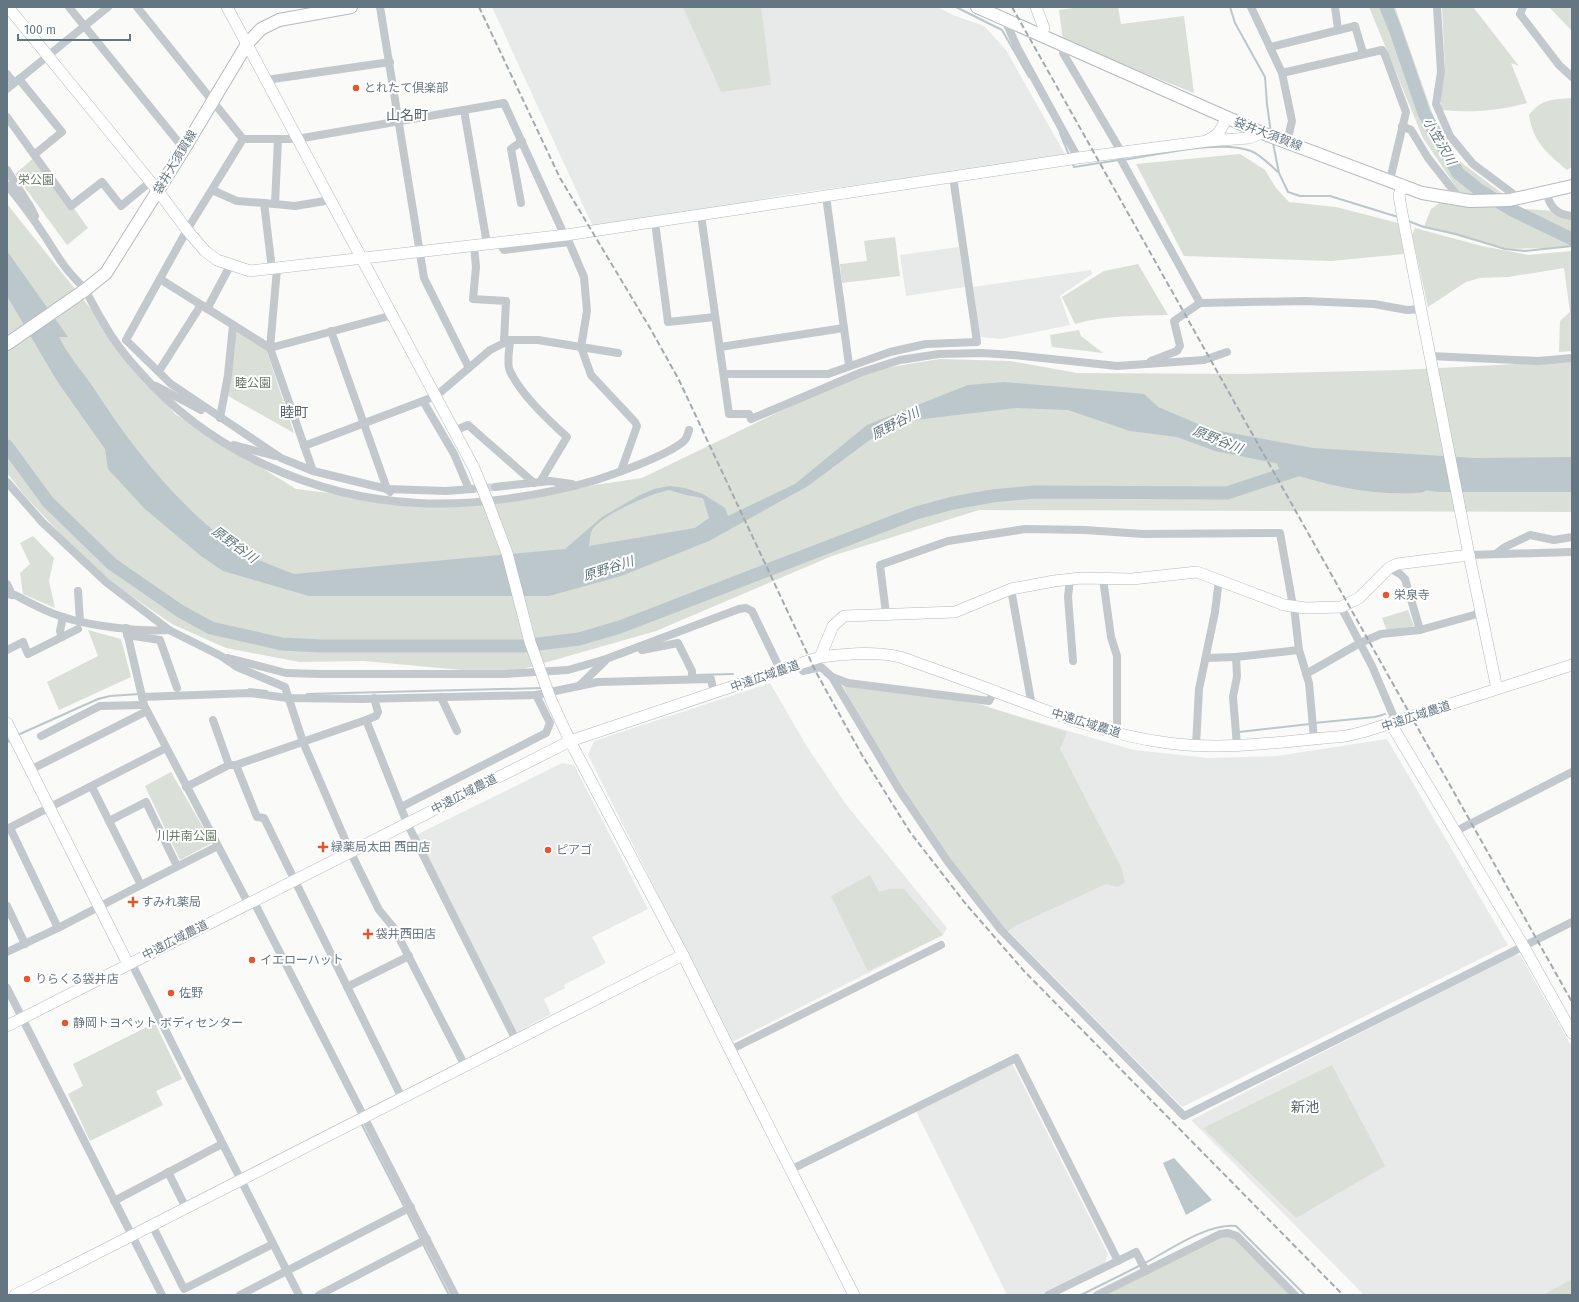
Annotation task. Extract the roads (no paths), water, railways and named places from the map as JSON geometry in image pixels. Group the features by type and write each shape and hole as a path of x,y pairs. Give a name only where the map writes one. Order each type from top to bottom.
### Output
{"main road":[{"name":"袋井大須賀線","path":"7,344 85,290 106,273 154,186 184,149 247,44 260,29 279,20 326,9 351,7"},
{"name":"袋井大須賀線","path":"977,7 1262,133 1422,193 1466,200 1515,200 1546,194 1572,186"}],"street":[{"path":"8,7 154,186 187,230 205,250 217,260 230,266 250,271 500,243 655,222 1078,158 1208,140 1249,138 1262,133"},
{"path":"69,7 184,149"},
{"path":"7,89 108,7"},
{"path":"137,7 243,139"},
{"path":"227,7 297,139 363,258 474,468 507,553 530,642 551,700 570,741 683,955 854,1295"},
{"path":"380,7 427,286 469,368"},
{"path":"1036,7 1044,28 1041,35"},
{"path":"1251,7 1282,73 1292,121 1287,142"},
{"path":"1335,7 1338,29"},
{"path":"1437,7 1441,72 1436,104 1450,136 1473,164 1515,200"},
{"path":"1523,7 1520,14 1559,65 1572,78"},
{"path":"1005,20 1018,50 1078,158"},
{"path":"1270,47 1355,26 1363,53"},
{"path":"1066,46 1063,53 1120,153 1200,302"},
{"path":"1282,73 1363,53 1382,50 1386,55 1406,112 1390,180"},
{"path":"266,80 390,62"},
{"path":"7,74 17,81 62,132 35,154"},
{"path":"243,139 297,139 400,122 504,102 562,230"},
{"path":"464,110 487,244"},
{"path":"7,117 71,206 102,182 121,206 154,186"},
{"path":"1208,140 1218,134 1227,118"},
{"path":"1402,126 1411,130 1428,158 1466,200"},
{"path":"243,139 187,230 126,340 159,370 171,384 281,458"},
{"path":"275,204 278,139"},
{"path":"521,203 511,149 522,140"},
{"path":"7,170 31,208 40,228"},
{"path":"724,374 828,374 848,365 890,352 926,344 976,342 953,177"},
{"path":"7,185 40,228 71,274 85,290 103,322 119,346 150,383 180,410 222,442 267,466 296,477 368,497 419,503 487,500 577,485 620,471 671,449 684,441 689,430"},
{"path":"1403,185 1399,195 1401,208 1463,526 1498,689"},
{"path":"212,190 237,200 295,206 331,200"},
{"path":"1546,194 1550,206 1565,215 1572,216"},
{"path":"826,196 848,365"},
{"path":"264,203 274,269 270,348 312,471"},
{"path":"701,215 729,414 749,414 751,419 862,372 900,360 939,354 982,353 1117,366 1204,360 1227,352"},
{"path":"655,222 668,322 716,317"},
{"path":"500,243 504,250 569,242 584,277 587,311 581,347 591,375 637,426 620,471"},
{"path":"474,246 476,267 473,299 506,301 507,341 510,370 531,401 550,422 567,436 537,483"},
{"path":"159,370 204,307 230,266"},
{"path":"160,279 270,348 392,315"},
{"path":"1137,365 1177,351 1180,346 1174,321 1200,302 1304,300 1374,304 1407,310 1421,309"},
{"path":"220,418 228,375 233,325"},
{"path":"720,347 844,328"},
{"path":"331,331 387,489 395,495 419,503"},
{"path":"304,446 436,396 490,350 507,341 538,340 618,354"},
{"path":"1431,360 1538,361 1572,358"},
{"path":"150,383 220,418"},
{"path":"222,442 281,458 312,471 387,489 446,491 470,489 454,454 423,401"},
{"path":"454,431 468,424 537,483"},
{"path":"7,482 42,522 106,582 169,630 221,656 237,667 285,687 303,742 350,852 379,910 394,928 465,1066"},
{"path":"495,487 564,482 577,485"},
{"path":"886,614 880,565 948,541 1025,529 1085,530 1143,534 1280,533 1299,650 1309,683 1314,739"},
{"path":"1497,554 1505,547 1530,535 1554,540 1572,537"},
{"path":"820,657 833,626 838,620 851,615 955,612 1011,589 1070,579 1132,579 1197,572 1219,579 1280,604 1293,607 1341,607 1359,598 1389,568 1406,562 1469,554 1572,552"},
{"path":"1389,568 1400,574 1405,579 1420,630"},
{"path":"1070,579 1068,598 1073,661"},
{"path":"1103,579 1111,637 1117,656 1117,733"},
{"path":"1196,745 1199,689 1206,658 1219,579"},
{"path":"7,584 10,594 79,625 126,631 169,630"},
{"path":"1011,589 1032,706"},
{"path":"78,591 79,625"},
{"path":"1341,607 1372,666 1393,723 1454,832 1524,947 1572,1033"},
{"path":"221,656 286,673 505,674 568,670 606,659 739,609 746,608 752,611 781,671"},
{"path":"1306,674 1360,643 1381,634 1420,630 1481,613"},
{"path":"62,637 60,631 63,617"},
{"path":"7,650 23,642 28,654 62,637 79,625"},
{"path":"126,631 160,640 177,688"},
{"path":"126,631 144,704 186,787 250,901 363,1118 423,1241 455,1295"},
{"path":"622,653 678,643 692,671 692,679"},
{"path":"1206,658 1236,657 1299,650"},
{"name":"中遠広域農道","path":"7,1026 250,901 570,741 800,665 820,657 859,653 885,654 900,657 1061,717 1117,733 1148,740 1196,745 1237,746 1346,736 1393,723 1572,665"},
{"path":"1236,657 1237,676 1233,697 1237,746"},
{"path":"578,687 606,659"},
{"path":"800,665 803,671 821,667 832,677 898,788 948,862 1002,930 1184,1116 1572,922"},
{"path":"832,677 848,683 989,701 994,691"},
{"path":"41,736 100,706 144,704 250,693 288,698 536,695 598,682 692,679 711,679 714,693"},
{"path":"401,807 546,733 550,723 536,695"},
{"path":"441,696 457,731"},
{"path":"186,787 232,765 376,716 378,712 374,698"},
{"path":"30,770 144,704"},
{"path":"213,720 232,765 257,817 264,818 402,1098"},
{"path":"366,720 407,823 516,1040"},
{"path":"7,723 99,907 299,1295"},
{"path":"58,928 8,829 166,748"},
{"path":"1454,832 1572,772"},
{"path":"92,787 140,885"},
{"path":"109,821 146,802 177,866"},
{"path":"7,952 58,928 218,846"},
{"path":"7,906 25,944"},
{"path":"730,1050 941,945"},
{"path":"15,1295 683,955"},
{"path":"347,987 409,956"},
{"path":"7,988 162,1295"},
{"path":"790,1170 1016,1058 1118,1260"},
{"path":"114,1201 222,1144"},
{"path":"168,1172 186,1208"},
{"path":"240,1295 407,1209"},
{"path":"152,1225 184,1289 273,1244"},
{"path":"1097,1295 1220,1234 1228,1233 1237,1236 1295,1295"},
{"path":"319,1295 423,1241"},
{"path":"1048,1295 1136,1252 1146,1271"}],"water":[{"path":"7,251 68,337 59,337 70,356 123,431 156,473 192,512 233,546 255,558 294,574 565,549 602,517 640,495 654,489 669,486 685,488 703,494 725,508 728,516 795,484 867,425 968,385 1004,382 1144,394 1176,423 1313,448 1475,458 1572,457 1572,492 1438,492 1359,480 1215,451 1177,437 1130,431 1068,410 1016,408 898,422 867,442 808,486 709,541 621,576 549,596 309,596 223,571 201,556 145,509 108,469 105,449 57,381 7,296","holes":["669,490 703,498 709,518 695,528 589,546 592,530 597,524 616,512 651,495"]},
{"path":"1174,1158 1212,1200 1186,1215 1163,1163"}],"waterway":[{"path":"956,7 1002,30 1029,77"},
{"path":"1230,7 1235,23 1265,77 1271,133"},
{"name":"小笠沢川","path":"1386,7 1424,113 1458,173 1479,190 1512,210 1572,239"},
{"path":"1060,133 1069,155"},
{"path":"1273,143 1279,173 1288,192 1300,196 1330,196 1398,217"},
{"path":"1123,160 1206,147 1238,148 1255,153 1278,172"},
{"path":"1072,163 1074,167 1119,160"},
{"path":"1408,221 1424,227 1456,234 1505,249 1525,251 1572,246"},
{"name":"原野谷川","path":"1158,414 1198,431"},
{"name":"原野谷川","path":"7,446 48,502 112,564 180,611 211,628 282,644 322,646 522,646 579,639 620,627 916,513 953,503 992,496 1035,492 1227,493 1300,469"},
{"name":"原野谷川","path":"1284,464 1334,479 1369,485 1404,487 1421,486"},
{"path":"694,675 733,674"},
{"path":"307,694 543,688"},
{"path":"249,689 267,691"},
{"path":"20,734 98,699 110,696 139,694"},
{"path":"1314,723 1375,717 1385,714"},
{"path":"1239,732 1310,724"},
{"path":"361,1123 405,1208"},
{"path":"407,1212 421,1240"},
{"path":"1145,1263 1189,1238 1201,1233 1225,1226 1236,1226 1305,1295"},
{"path":"423,1244 449,1295"},
{"path":"1081,1295 1141,1265"}],"tunnel":[{"path":"472,489 495,487"}],"railway":[{"path":"479,7 560,178 650,328 679,380 816,672 862,755 910,832 965,903 1024,971 1343,1295"},
{"path":"1012,7 1572,1002"}],"place":[{"name":"とれたて倶楽部","path":"356,88"},
{"name":"栄泉寺","path":"1386,595"},
{"name":"緑薬局太田 西田店","path":"323,847"},
{"name":"ピアゴ","path":"548,850"},
{"name":"すみれ薬局","path":"133,902"},
{"name":"袋井西田店","path":"368,934"},
{"name":"イエローハット","path":"252,960"},
{"name":"りらくる袋井店","path":"27,979"},
{"name":"佐野","path":"171,993"},
{"name":"静岡トヨペット ボディセンター","path":"65,1023"}],"district":[{"name":"山名町","path":"407,115"},
{"name":"睦町","path":"294,412"},
{"name":"新池","path":"1305,1107"}],"park label":[{"name":"栄公園","path":"36,180"},
{"name":"睦公園","path":"253,383"},
{"name":"川井南公園","path":"187,836"}]}
